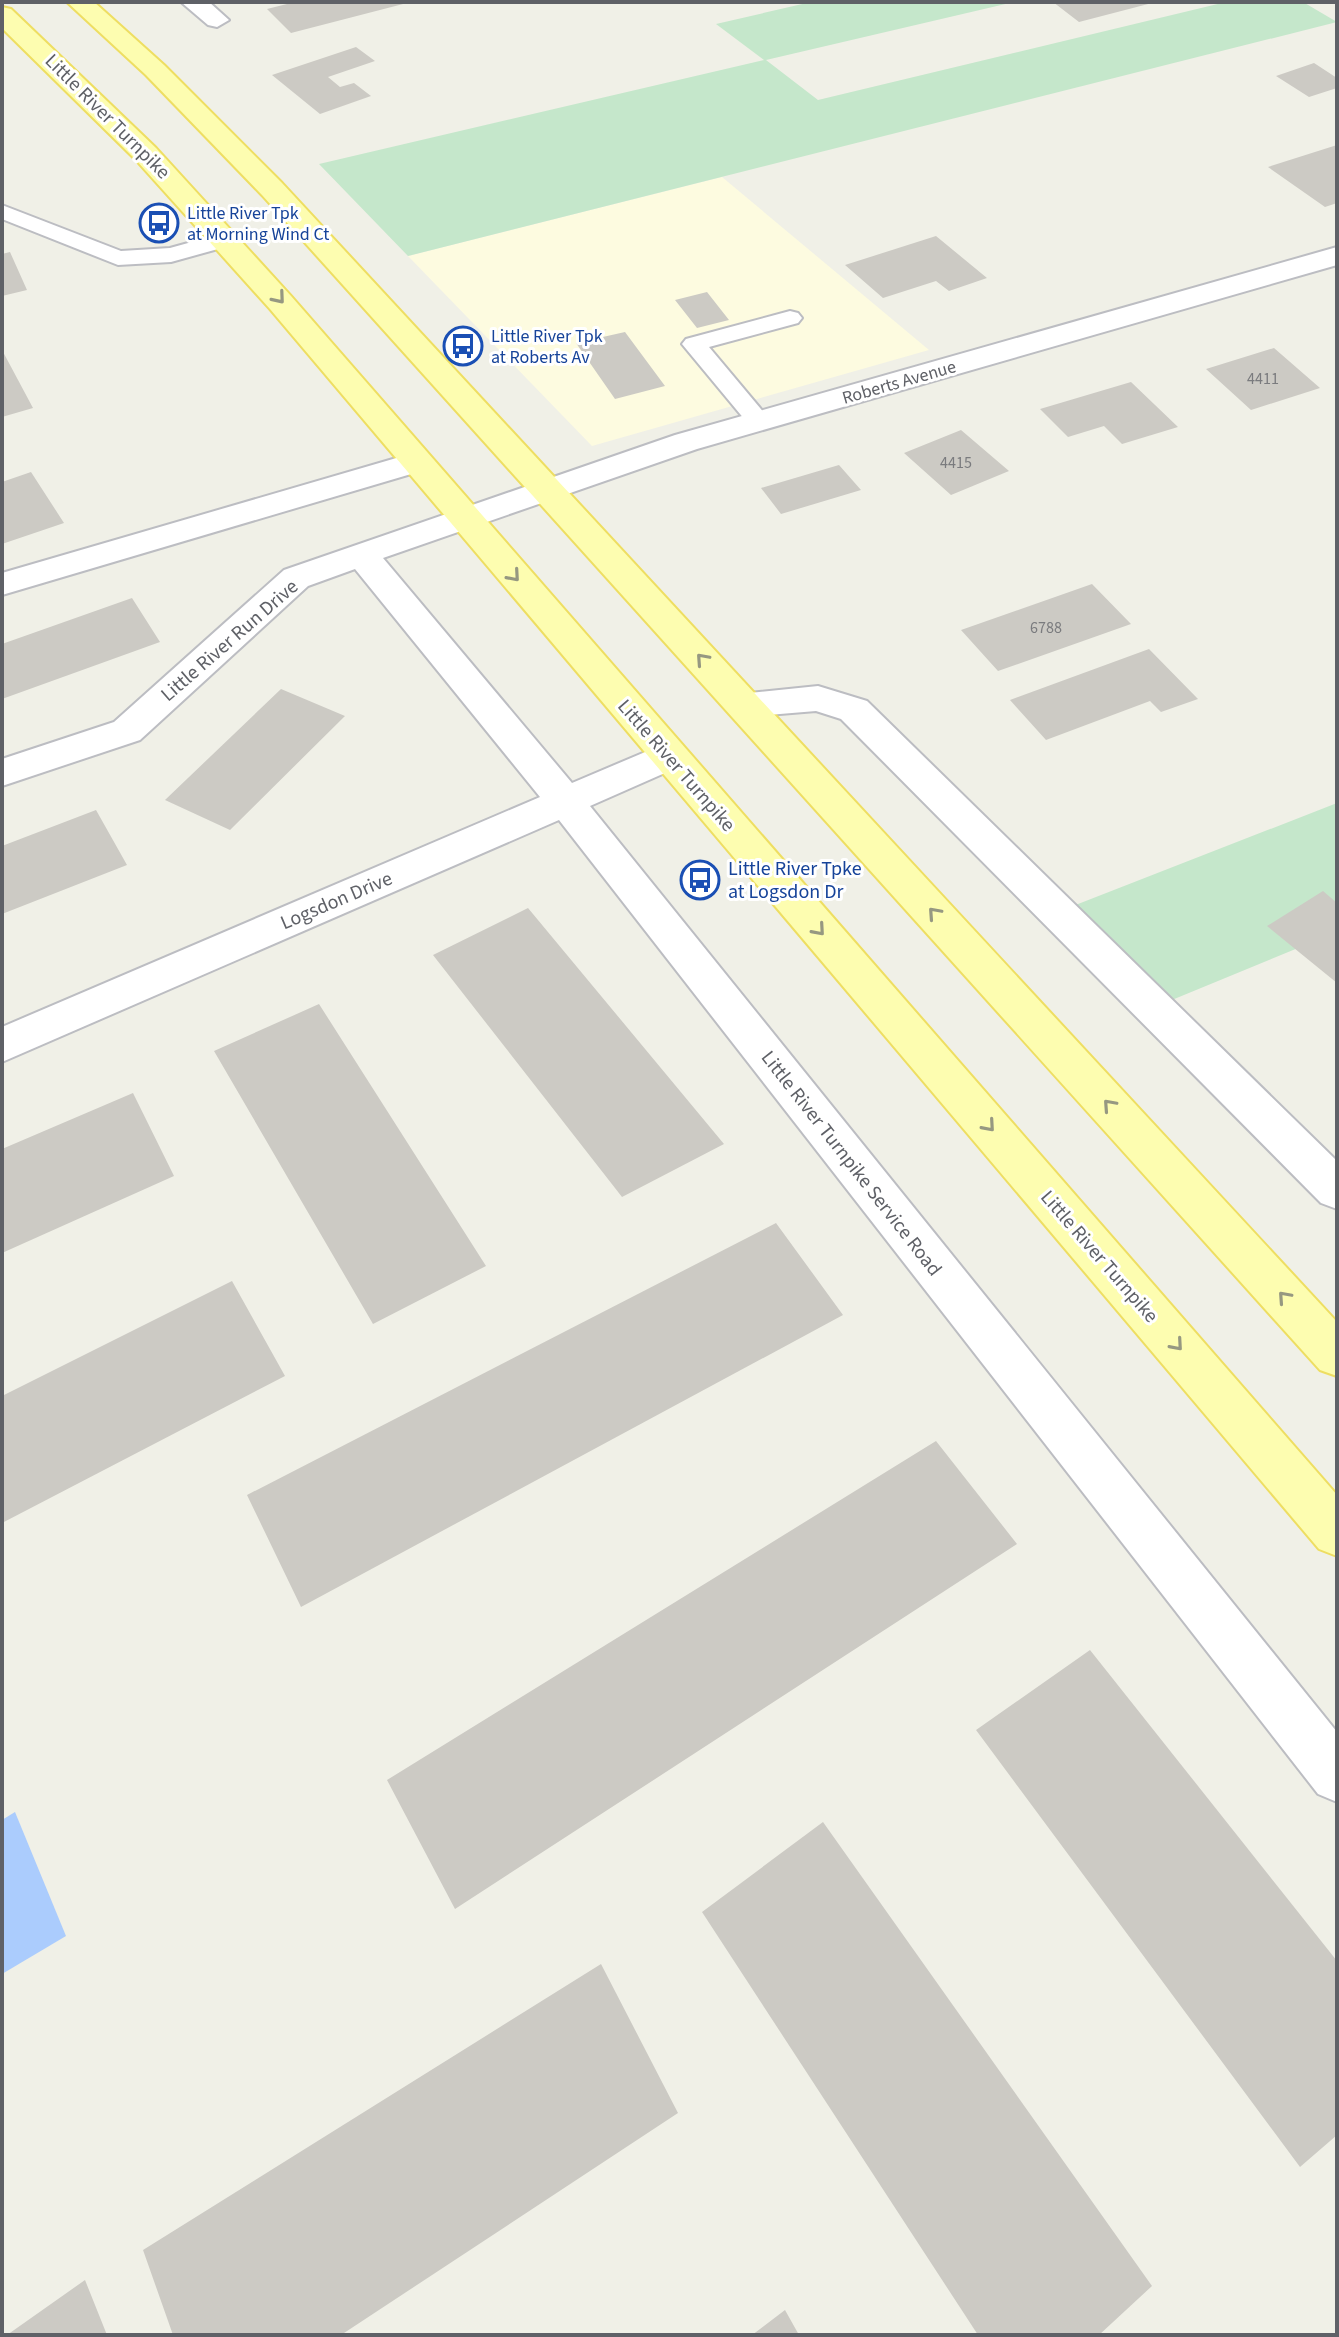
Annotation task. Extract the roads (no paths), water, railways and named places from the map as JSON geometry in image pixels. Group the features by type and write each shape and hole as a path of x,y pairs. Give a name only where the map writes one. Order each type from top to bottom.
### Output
{"main road":[{"path":"79,2 155,70 272,189 1337,1355"},
{"name":"Little River Turnpike","path":"2,14 145,150 228,239 463,517 1337,1532"}],"street":[{"path":"193,2 217,20"},
{"name":"Roberts Avenue","path":"463,517 759,421 1337,256"},
{"path":"2,584 417,462"},
{"name":"Little River Run Drive","path":"2,773 127,731 296,578 463,517"},
{"name":"Little River Turnpike Service Road","path":"361,554 565,801 1337,1775"},
{"path":"743,704 818,698 854,710 1337,1190"},
{"name":"Logsdon Drive","path":"2,1045 670,756"}],"lane":[{"path":"2,211 118,258 171,255 228,239"},
{"path":"759,421 694,344 790,318"}],"water":[{"path":"15,1812 66,1936 2,1974 2,1820"}],"place":[{"name":"Little River Tpk at Morning Wind Ct","path":"159,223"},
{"name":"Little River Tpk at Roberts Av","path":"463,346"},
{"name":"Little River Tpke at Logsdon Dr","path":"700,880"}]}
